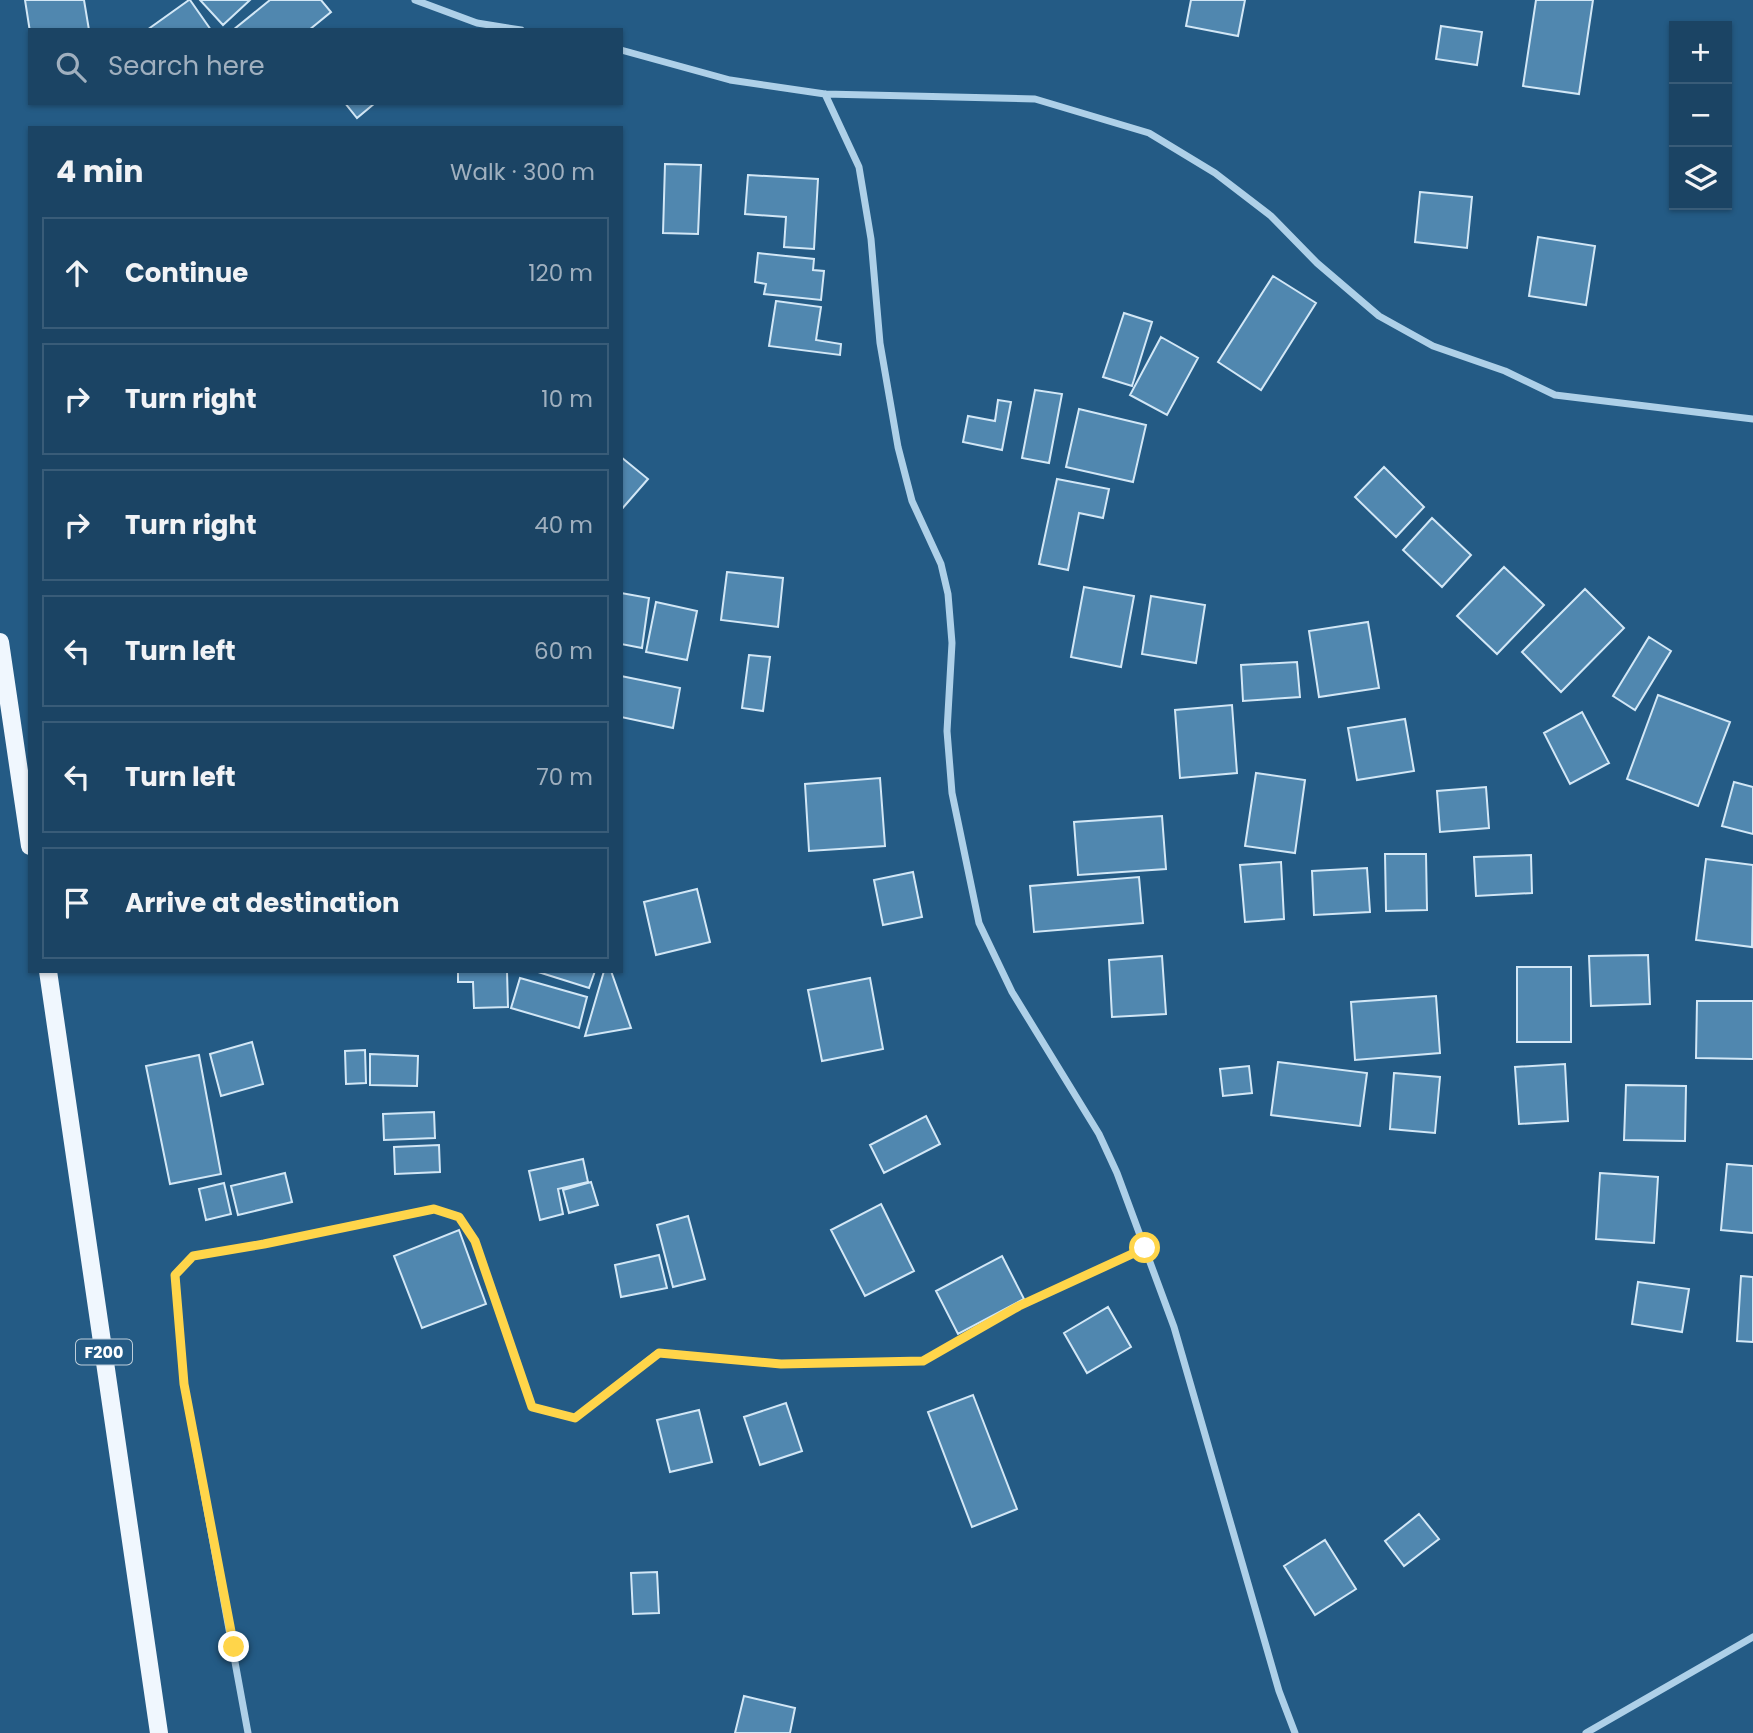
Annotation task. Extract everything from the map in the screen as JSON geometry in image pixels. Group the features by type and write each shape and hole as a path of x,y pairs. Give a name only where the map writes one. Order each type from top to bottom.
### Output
{"main road":[{"path":"0,642 28,832"},
{"name":"F200","path":"48,973 159,1733"}],"street":[{"path":"415,0 477,23 508,28"},
{"path":"623,51 730,80 825,94 1035,99 1149,133 1215,173 1271,216 1317,263 1379,316 1433,346 1505,371 1555,395 1753,419"},
{"path":"825,94 859,167 871,239 880,343 898,447 912,501 941,564 948,594 952,643 947,731 952,793 979,923 1012,992 1099,1135 1145,1248 1174,1327 1279,1691 1295,1733"},
{"path":"248,1733 184,1384 175,1275 193,1256 434,1209 459,1217 475,1241 532,1407 575,1418 659,1353 781,1364 923,1361 1019,1306 1145,1248"},
{"path":"1586,1733 1753,1637"}],"building":[{"path":"25,0 84,0 89,28 29,28"},
{"path":"189,0 210,28 150,28"},
{"path":"200,0 250,0 223,25"},
{"path":"270,0 321,0 331,12 311,28 235,28"},
{"path":"1191,0 1245,0 1238,36 1186,26"},
{"path":"1536,0 1593,0 1579,94 1523,86"},
{"path":"1441,26 1482,32 1477,65 1436,59"},
{"path":"347,105 373,105 357,118"},
{"path":"665,164 701,165 698,234 663,233"},
{"path":"748,175 818,179 814,249 784,247 786,217 745,214"},
{"path":"1420,192 1472,197 1467,248 1415,242"},
{"path":"1538,237 1595,246 1586,305 1529,296"},
{"path":"758,253 814,259 813,270 824,271 821,300 764,294 766,284 755,282"},
{"path":"1273,276 1316,303 1261,390 1218,362"},
{"path":"776,301 821,307 816,340 841,344 840,355 769,346"},
{"path":"1124,313 1152,322 1132,386 1103,377"},
{"path":"1161,337 1198,358 1167,415 1130,395"},
{"path":"1035,390 1062,394 1049,463 1022,458"},
{"path":"998,400 1011,402 1002,450 963,442 968,416 995,421"},
{"path":"1079,409 1146,425 1133,482 1066,467"},
{"path":"623,459 648,479 623,508"},
{"path":"1384,467 1424,507 1396,537 1355,497"},
{"path":"1057,479 1109,489 1103,518 1079,513 1068,570 1039,564"},
{"path":"1432,518 1471,555 1442,587 1403,550"},
{"path":"1504,567 1544,605 1497,654 1457,616"},
{"path":"727,572 783,578 778,627 721,620"},
{"path":"1084,587 1134,596 1121,667 1071,657"},
{"path":"1585,589 1624,628 1561,692 1522,652"},
{"path":"623,593 649,598 642,648 623,644"},
{"path":"1151,596 1205,605 1196,663 1142,654"},
{"path":"656,602 697,611 687,660 646,652"},
{"path":"1368,622 1379,688 1319,697 1309,631"},
{"path":"1649,637 1671,651 1635,710 1613,696"},
{"path":"749,655 770,657 763,711 742,708"},
{"path":"1297,662 1300,697 1243,701 1241,665"},
{"path":"623,676 680,688 673,728 623,717"},
{"path":"1658,695 1730,722 1698,806 1627,779"},
{"path":"1232,705 1237,773 1180,778 1175,710"},
{"path":"1582,712 1609,763 1570,784 1544,733"},
{"path":"1405,719 1414,771 1357,780 1348,728"},
{"path":"1256,773 1305,780 1295,853 1245,846"},
{"path":"880,778 885,846 809,851 805,784"},
{"path":"1734,782 1753,787 1753,834 1722,826"},
{"path":"1486,787 1489,828 1440,832 1437,791"},
{"path":"1162,816 1166,869 1078,875 1074,822"},
{"path":"1385,854 1426,854 1427,910 1386,911"},
{"path":"1531,855 1532,893 1476,896 1474,857"},
{"path":"1706,859 1753,865 1752,947 1696,940"},
{"path":"1281,862 1284,919 1245,922 1240,865"},
{"path":"1367,868 1370,912 1314,915 1312,871"},
{"path":"913,872 922,917 883,925 874,880"},
{"path":"1139,877 1143,923 1034,932 1030,886"},
{"path":"697,889 710,942 656,955 644,902"},
{"path":"1648,955 1650,1004 1591,1006 1589,956"},
{"path":"1162,956 1166,1014 1112,1017 1109,960"},
{"path":"1517,967 1571,967 1571,1042 1517,1042"},
{"path":"458,973 507,973 508,1007 474,1008 473,982 458,982"},
{"path":"541,973 594,973 589,988"},
{"path":"603,973 612,973 631,1028 585,1036"},
{"path":"520,978 587,997 579,1028 511,1008"},
{"path":"870,978 883,1049 822,1061 808,990"},
{"path":"1436,996 1440,1053 1355,1060 1351,1002"},
{"path":"1697,1001 1753,1001 1753,1059 1696,1058"},
{"path":"252,1042 263,1084 221,1096 210,1054"},
{"path":"365,1050 366,1083 346,1084 345,1051"},
{"path":"370,1054 418,1056 417,1086 370,1085"},
{"path":"199,1055 221,1174 170,1184 146,1066"},
{"path":"1278,1062 1367,1073 1360,1126 1271,1115"},
{"path":"1565,1064 1568,1121 1519,1124 1515,1067"},
{"path":"1249,1066 1252,1093 1223,1096 1220,1069"},
{"path":"1394,1073 1440,1077 1435,1133 1390,1129"},
{"path":"1626,1085 1686,1086 1685,1141 1624,1140"},
{"path":"434,1112 435,1138 384,1140 383,1114"},
{"path":"926,1116 940,1144 884,1173 870,1145"},
{"path":"439,1145 440,1172 395,1174 394,1147"},
{"path":"583,1159 588,1182 558,1189 563,1214 540,1220 529,1171"},
{"path":"1727,1164 1753,1166 1753,1233 1721,1230"},
{"path":"285,1173 292,1202 238,1215 231,1186"},
{"path":"1600,1173 1658,1177 1654,1243 1596,1239"},
{"path":"591,1182 598,1205 569,1213 563,1190"},
{"path":"224,1183 231,1214 206,1220 199,1189"},
{"path":"881,1204 914,1271 865,1296 831,1230"},
{"path":"688,1216 705,1279 673,1287 657,1225"},
{"path":"459,1230 486,1304 422,1328 394,1256"},
{"path":"659,1255 667,1288 621,1297 615,1265"},
{"path":"1002,1256 1024,1299 958,1334 936,1291"},
{"path":"1741,1276 1753,1277 1753,1342 1737,1341"},
{"path":"1638,1282 1689,1289 1682,1332 1632,1324"},
{"path":"1108,1307 1131,1347 1087,1373 1064,1333"},
{"path":"973,1395 1017,1509 972,1527 928,1412"},
{"path":"786,1403 802,1451 760,1465 744,1417"},
{"path":"699,1410 712,1462 670,1472 657,1420"},
{"path":"1419,1514 1439,1539 1404,1566 1385,1541"},
{"path":"1325,1540 1356,1589 1315,1615 1284,1566"},
{"path":"657,1572 659,1613 633,1614 631,1573"},
{"path":"744,1696 795,1708 790,1733 735,1733"}],"route":[{"path":"234,1647 184,1384 175,1275 193,1256 434,1209 459,1217 475,1241 532,1407 575,1418 659,1353 781,1364 923,1361 1019,1306 1145,1248"}]}
